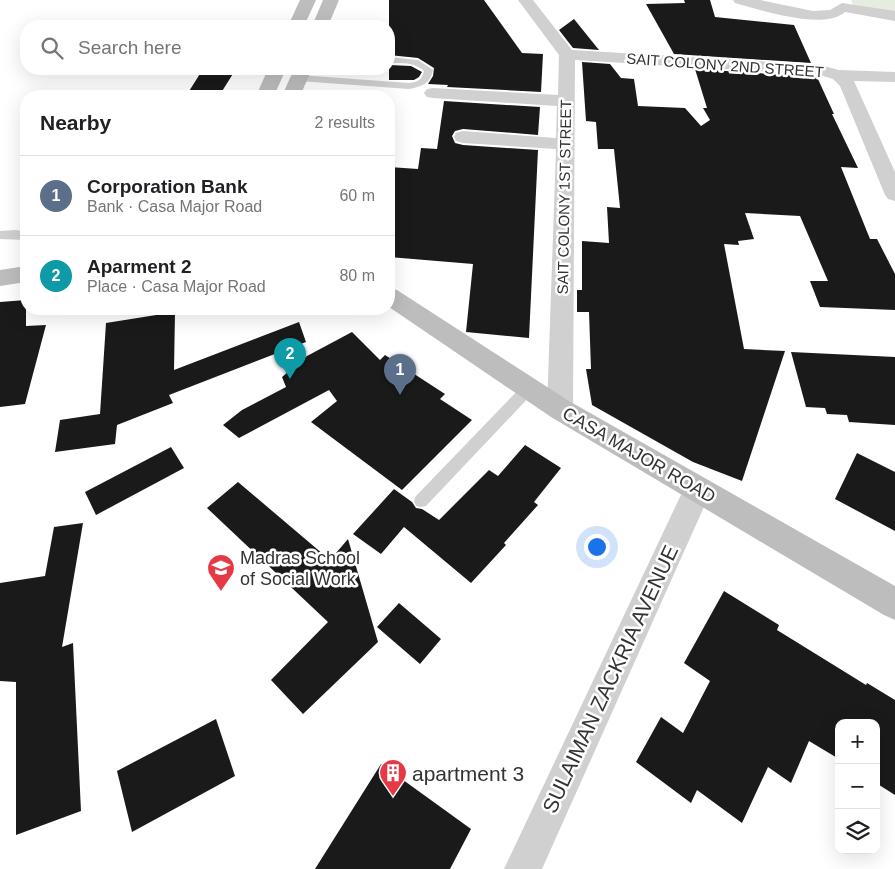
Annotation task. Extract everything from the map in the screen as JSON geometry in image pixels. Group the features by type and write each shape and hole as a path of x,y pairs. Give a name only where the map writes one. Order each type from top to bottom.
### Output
{"main road":[{"path":"299,20 308,0"},
{"path":"323,20 331,0"},
{"path":"268,90 274,75"},
{"path":"294,90 301,75"},
{"path":"0,262 20,259"},
{"path":"0,278 20,275"},
{"name":"CASA MAJOR ROAD","path":"395,300 560,408 895,604"}],"street":[{"path":"525,0 567,55"},
{"path":"740,0 783,6 813,16 834,14 841,3 895,16"},
{"name":"SAIT COLONY 2ND STREET","path":"567,55 800,68 840,75 847,82 851,90 895,195"},
{"name":"SAIT COLONY 1ST STREET","path":"560,408 567,55"},
{"path":"840,75 895,77"},
{"path":"432,94 565,101"},
{"path":"463,137 565,144"},
{"name":"SULAIMAN ZACKRIA AVENUE","path":"523,869 698,489"}],"lane":[{"path":"310,75 409,86 421,84 427,78 429,70 423,64 395,60"},
{"path":"0,235 20,235"},
{"path":"421,501 528,388"}],"shaded area":[{"path":"851,0 895,0 895,12 853,5"}],"building":[{"path":"389,0 484,0 522,53 543,54 541,92 447,87 448,85 428,84 433,76 434,68 418,58 395,56 395,20 389,20"},
{"path":"684,0 710,0 715,17 794,25 811,63 674,54 646,4 685,3"},
{"path":"574,19 599,50 573,48 559,30"},
{"path":"582,62 610,64 621,78 634,79 638,106 685,108 701,126 710,120 703,108 707,108 695,69 817,77 834,114 832,114 858,168 841,167 870,239 877,239 895,274 895,310 820,307 810,281 828,281 800,216 745,213 754,239 738,241 739,245 724,244 744,349 785,351 742,481 693,462 592,405 586,369 591,369 589,312 577,312 577,290 582,290 582,241 609,243 607,207 620,208 614,149 598,149 596,122 586,121"},
{"path":"395,65 411,66 422,72 414,80 389,80 389,75 395,75"},
{"path":"199,75 232,75 223,90 190,90"},
{"path":"444,101 540,107 538,135 463,129 455,131 452,136 455,143 463,145 538,150 529,338 466,332 473,264 395,258 395,167 418,169 421,148 437,149"},
{"path":"20,300 20,315 26,315 26,326 46,325 25,404 0,407 0,302"},
{"path":"156,315 175,315 174,370 299,322 306,342 169,395 173,403 117,425 115,444 55,452 60,420 100,414 106,323"},
{"path":"352,332 380,360 385,355 445,394 440,399 472,420 402,490 311,422 337,401 329,390 239,438 223,425 242,410 286,387 282,377 307,356"},
{"path":"791,352 895,357 895,425 849,422 847,415 827,414 825,408 806,407"},
{"path":"525,445 561,468 534,502 538,505 504,543 506,545 471,583 404,527 381,554 353,534 394,489 412,502 416,508 422,509 439,520 489,470 498,476"},
{"path":"171,447 184,468 96,515 85,492"},
{"path":"857,453 895,472 895,531 835,499"},
{"path":"238,482 330,560 348,539 378,642 303,714 271,680 328,622 207,508"},
{"path":"83,523 62,647 73,643 81,811 16,835 16,682 0,681 0,583 45,576 54,527"},
{"path":"724,591 779,625 777,630 866,685 867,683 895,700 895,795 880,786 880,719 835,719 835,757 809,741 791,783 768,767 742,823 697,790 691,803 636,762 661,717 683,733 710,681 684,663"},
{"path":"399,603 441,639 420,664 377,627"},
{"path":"216,719 235,776 132,832 117,771"},
{"name":"apartment 3","path":"381,764 471,829 450,869 315,869"}],"place":[{"name":"Aparment 2","path":"290,379"},
{"name":"Corporation Bank","path":"400,395"},
{"name":"Madras School of Social Work","path":"221,592"},
{"name":"apartment 3","path":"393,797"}]}
